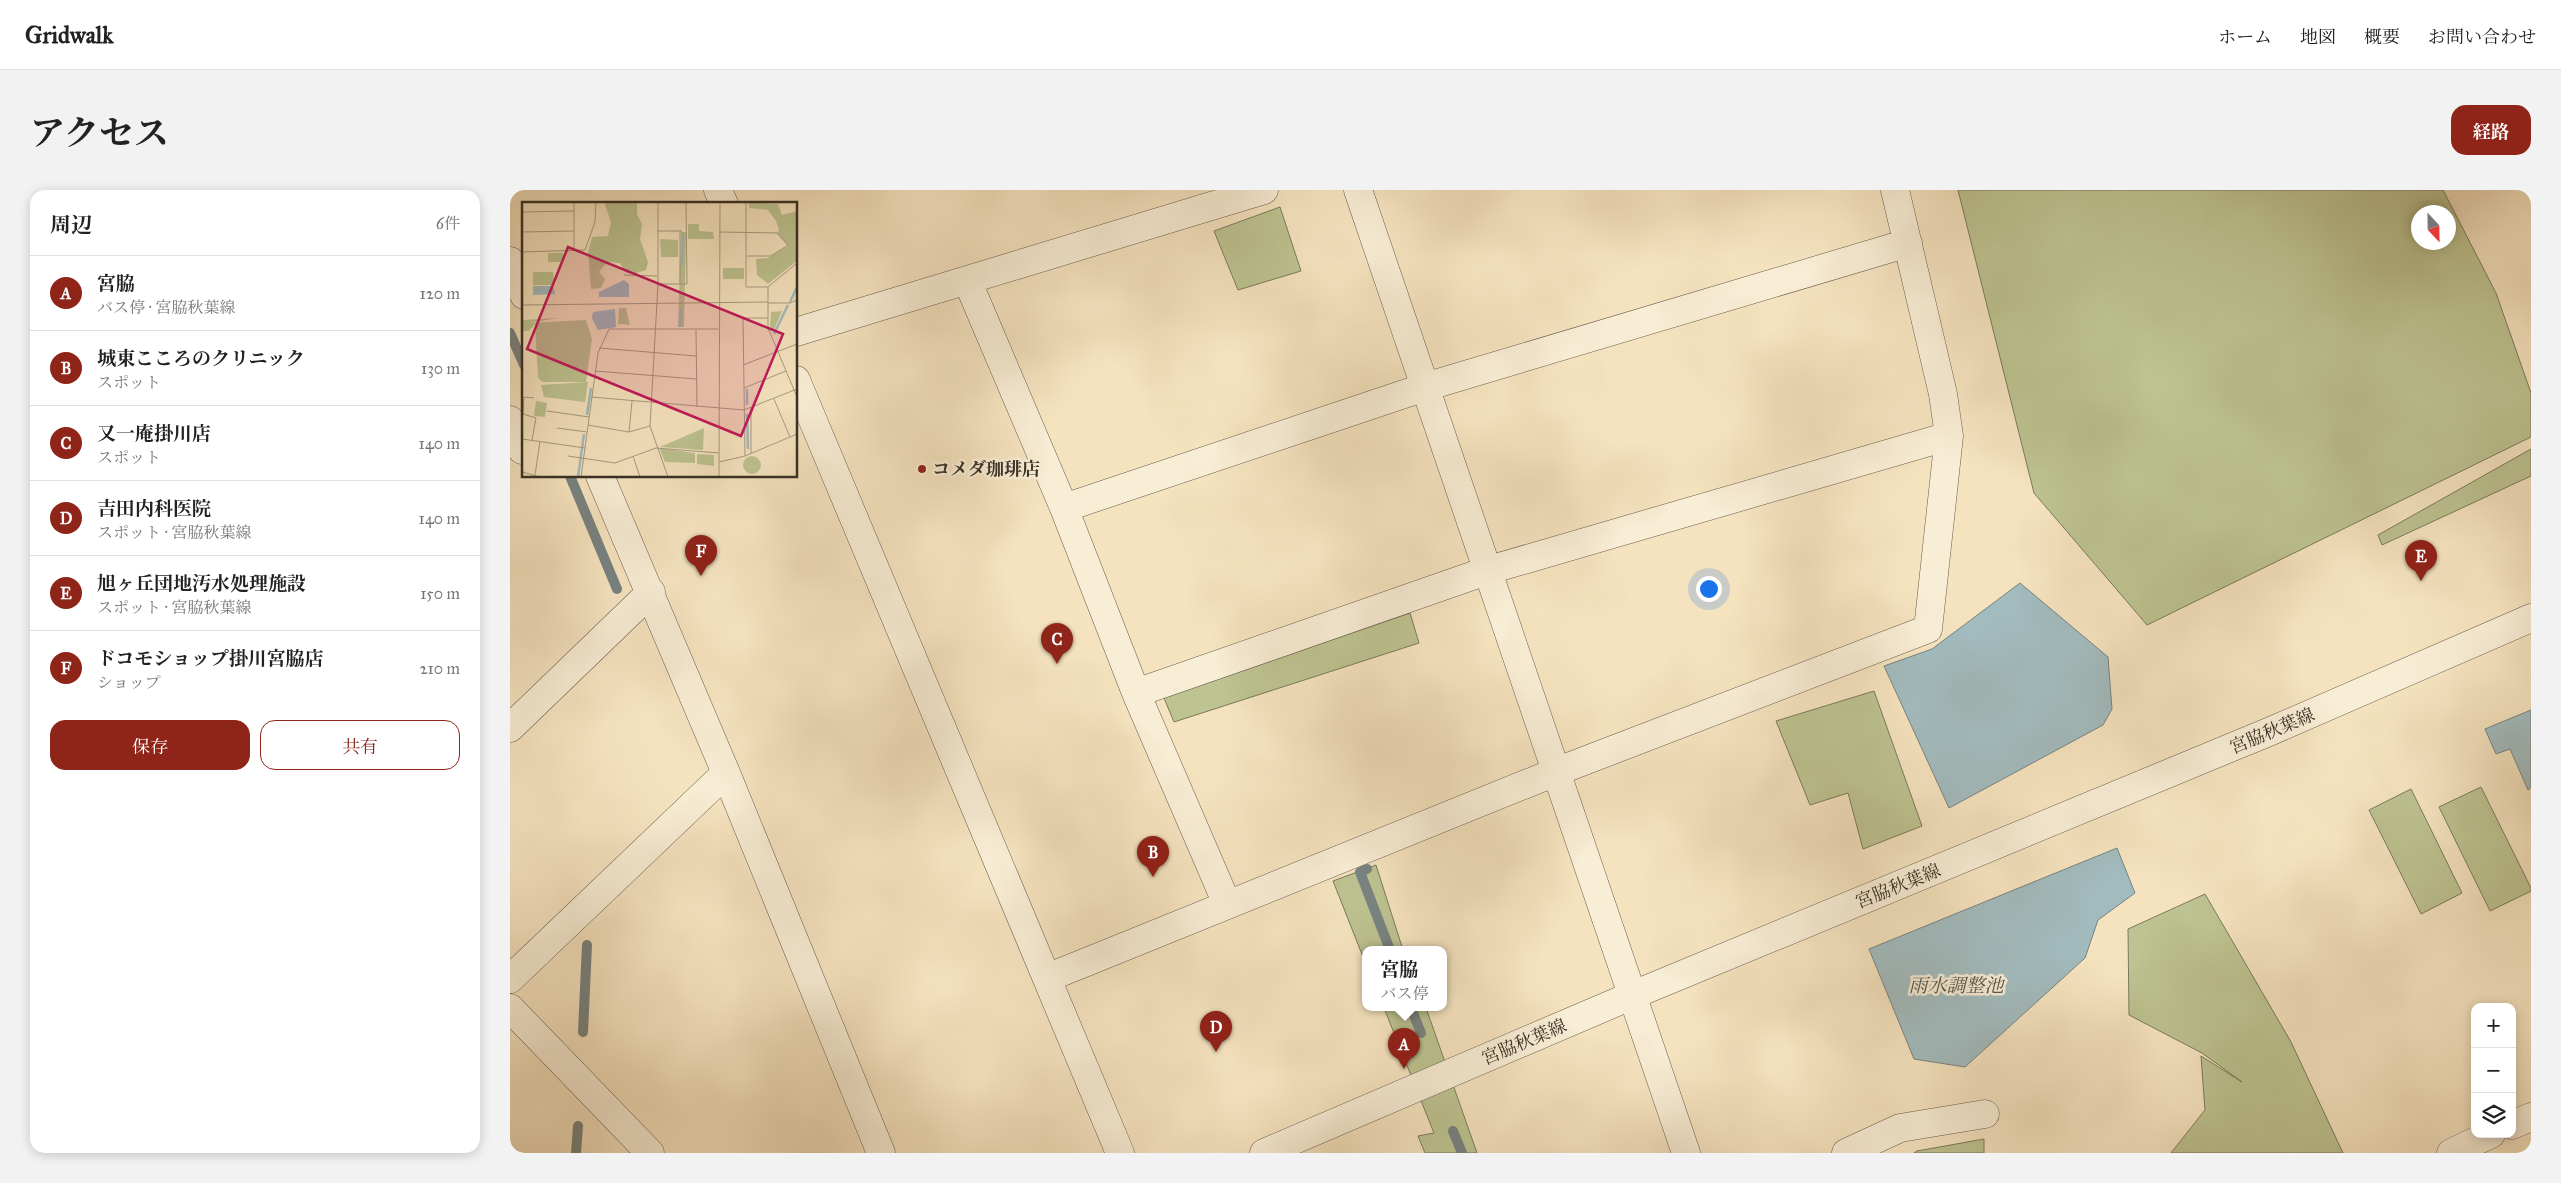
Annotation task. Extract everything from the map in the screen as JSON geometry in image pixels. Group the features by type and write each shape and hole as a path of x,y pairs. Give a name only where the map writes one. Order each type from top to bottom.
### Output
{"street":[{"path":"718,190 723,202"},
{"path":"798,331 1264,190"},
{"path":"1358,190 1633,995 1679,1151"},
{"path":"1047,978 1558,771 1928,628 1949,436 1943,394 1895,190"},
{"path":"1064,508 1425,387 1908,243"},
{"path":"510,261 522,290"},
{"path":"968,280 1064,508 1136,692 1227,904"},
{"path":"798,385 1120,1153"},
{"path":"510,420 519,453"},
{"path":"1136,692 1489,570 1949,436"},
{"path":"601,478 651,592 881,1153"},
{"path":"510,728 651,592"},
{"name":"宮脇秋葉線","path":"1264,1153 1633,995 2271,732 2531,618"},
{"path":"510,978 726,773"},
{"path":"510,1008 650,1153"},
{"path":"1846,1153 1900,1128 1986,1114"},
{"path":"2516,1123 2531,1117"}],"green space":[{"path":"1958,190 2443,190 2451,205 2411,205 2411,250 2456,250 2456,215 2496,293 2531,393 2531,437 2147,625 2034,493"},
{"path":"1280,207 1301,271 1238,290 1214,231"},
{"path":"2531,449 2531,476 2382,545 2378,535"},
{"path":"1410,613 1419,643 1174,722 1164,698"},
{"path":"1874,691 1922,826 1863,849 1848,793 1810,805 1776,721"},
{"path":"2481,787 2531,888 2531,891 2490,911 2439,807"},
{"path":"2411,789 2462,893 2421,914 2369,810"},
{"path":"1376,865 1402,946 1362,946 1362,954 1333,881"},
{"path":"2205,894 2291,1042 2343,1153 2171,1153 2205,1110 2201,1056 2242,1082 2202,1053 2129,1015 2128,929"},
{"path":"1385,1011 1427,1011 1477,1153 1425,1153 1418,1136 1434,1133"},
{"path":"1984,1139 1984,1153 1914,1153 1917,1151"}],"water":[{"path":"2020,583 2108,657 2112,709 2103,725 1949,808 1884,666 1932,649"},
{"path":"2531,710 2531,788 2528,790 2510,749 2496,754 2485,729"},
{"name":"雨水調整池","path":"2117,848 2135,893 2098,920 2085,958 1965,1067 1914,1059 1869,949"}],"waterway":[{"path":"510,333 522,360"},
{"path":"571,478 617,589"},
{"path":"1367,869 1360,872 1388,946"},
{"path":"583,1032 587,945"},
{"path":"1412,1011 1421,1033"},
{"path":"576,1153 578,1126"},
{"path":"1453,1131 1462,1153"}],"place":[{"name":"コメダ珈琲店","path":"922,469"},
{"name":"ドコモショップ掛川宮脇店","path":"701,576"},
{"name":"旭ヶ丘団地汚水処理施設","path":"2421,581"},
{"name":"又一庵掛川店","path":"1057,664"},
{"name":"城東こころのクリニック","path":"1153,877"},
{"name":"吉田内科医院","path":"1216,1052"},
{"name":"宮脇","path":"1404,1069"}]}
